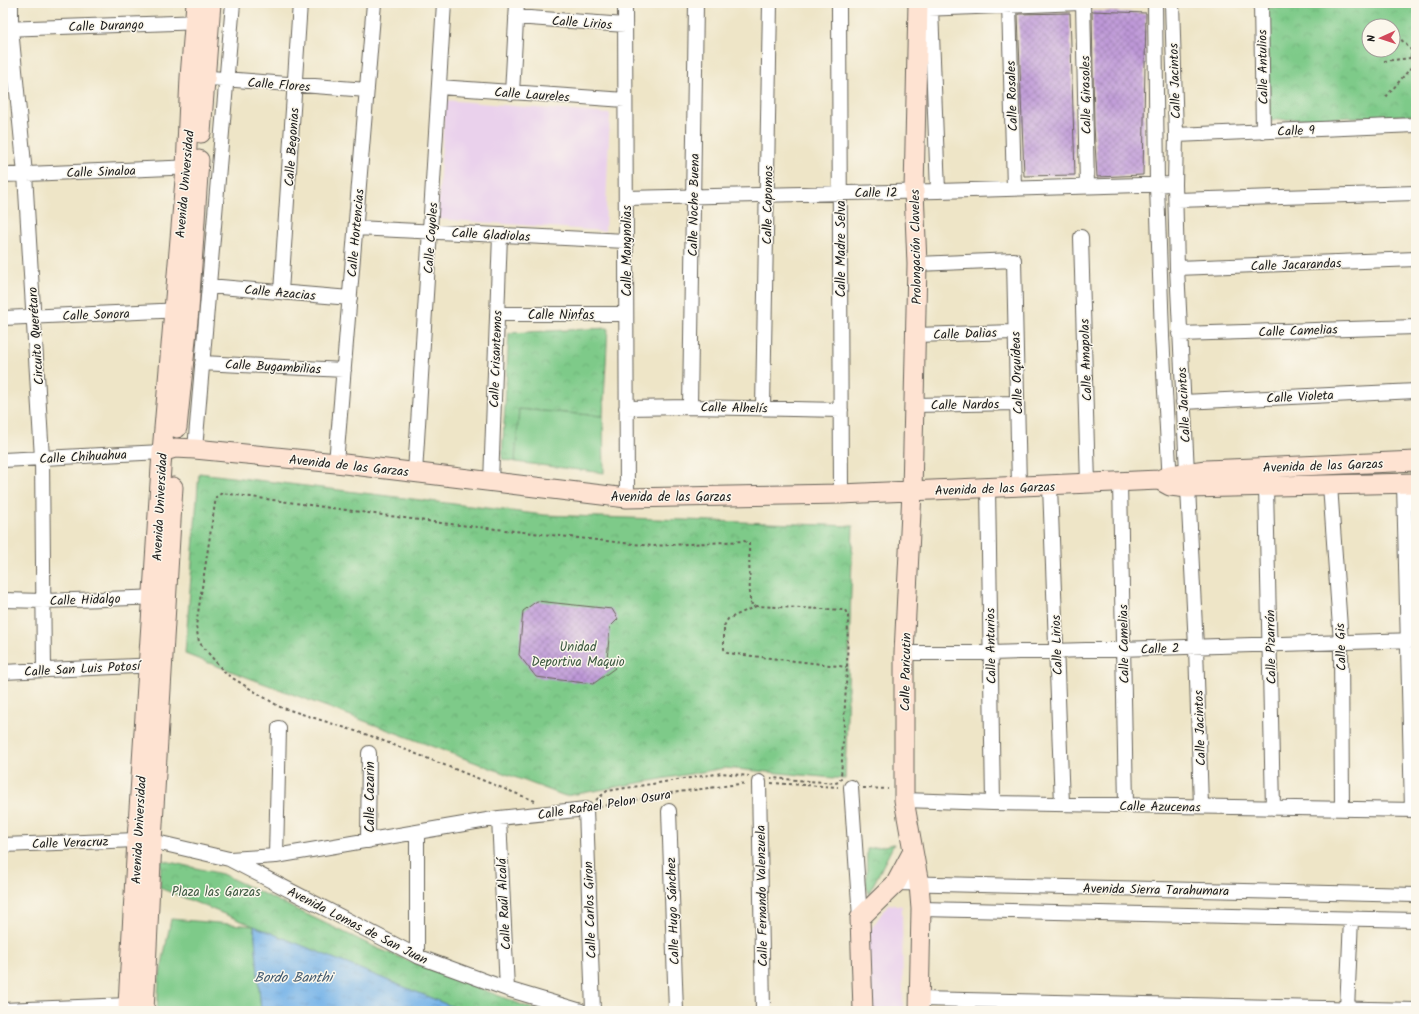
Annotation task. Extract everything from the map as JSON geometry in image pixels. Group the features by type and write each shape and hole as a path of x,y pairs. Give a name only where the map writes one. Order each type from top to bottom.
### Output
{"street":[{"name":"Circuito Querétaro","path":"10,3 7,29 24,174 42,458 44,670"},
{"name":"Avenida Universidad","path":"134,1009 168,450 181,311 198,77 205,16 196,3"},
{"path":"195,449 233,3"},
{"name":"Calle Begonias","path":"280,292 300,3"},
{"name":"Calle Hortencias","path":"336,464 374,3"},
{"name":"Calle Coyoles","path":"415,473 444,3"},
{"path":"512,93 517,3"},
{"name":"Calle Mangnolias","path":"625,3 627,498"},
{"name":"Calle Noche Buena","path":"690,407 696,3"},
{"name":"Calle Capomos","path":"763,408 770,3"},
{"name":"Calle Madre Selva","path":"839,3 841,494"},
{"path":"938,191 922,7 1080,3"},
{"name":"Calle Girasoles","path":"1083,3 1087,186"},
{"name":"Calle Jacintos","path":"1155,3 1157,185 1162,336 1175,480 1196,647 1201,806"},
{"name":"Calle Jacintos","path":"1172,3 1176,135 1175,184 1177,268 1183,402 1175,480"},
{"name":"Calle Antulios","path":"1261,3 1263,132"},
{"name":"Calle Rosales","path":"1009,4 1014,188"},
{"name":"Prolongación Claveles","path":"912,492 917,264 914,191 922,7"},
{"name":"Calle Durango","path":"7,29 205,16"},
{"name":"Calle Lirios","path":"516,17 625,25"},
{"name":"Calle Flores","path":"198,77 367,90"},
{"name":"Calle Laureles","path":"439,87 625,100"},
{"name":"Calle 9","path":"1176,135 1416,125"},
{"name":"Calle Sinaloa","path":"3,174 192,168"},
{"name":"Calle 12","path":"626,198 1175,184"},
{"path":"1176,200 1416,192"},
{"name":"Calle Gladiolas","path":"356,228 626,241"},
{"name":"Calle Crisantemos","path":"491,482 500,235"},
{"name":"Calle Amapolas","path":"1081,237 1088,484"},
{"name":"Calle Jacarandas","path":"1177,268 1416,259"},
{"name":"Calle Orquídeas","path":"917,264 1014,260 1019,487"},
{"name":"Calle Azacias","path":"209,286 350,298"},
{"name":"Calle Sonora","path":"3,318 181,311"},
{"name":"Calle Ninfas","path":"497,314 626,314"},
{"name":"Calle Camelias","path":"1180,334 1416,327"},
{"name":"Calle Dalias","path":"915,335 1015,332"},
{"name":"Calle Bugambilias","path":"202,362 344,370"},
{"name":"Calle Violeta","path":"1183,402 1416,391"},
{"name":"Calle Nardos","path":"914,406 1017,403"},
{"name":"Calle Alhelís","path":"626,408 690,407 841,410"},
{"name":"Avenida de las Garzas","path":"168,450 195,449 627,498 912,492 1175,480 1266,486 1410,483"},
{"name":"Calle Chihuahua","path":"3,460 168,450"},
{"name":"Avenida de las Garzas","path":"1175,480 1206,470 1416,461"},
{"name":"Calle Camelias","path":"1120,482 1126,805"},
{"path":"1410,483 1414,810"},
{"name":"Calle Gis","path":"1330,485 1341,642 1342,809"},
{"name":"Calle Lirios","path":"1050,486 1062,804"},
{"name":"Calle Pizarrón","path":"1266,486 1273,808"},
{"name":"Calle Anturios","path":"988,488 993,803"},
{"name":"Calle Paricutin","path":"912,492 904,653 904,795 919,884 919,1005"},
{"name":"Calle Hidalgo","path":"3,600 44,601 160,597"},
{"name":"Calle 2","path":"904,653 990,653 1412,640"},
{"name":"Calle San Luis Potosí","path":"3,672 155,665"},
{"path":"276,856 279,728"},
{"name":"Calle Cazarin","path":"368,841 369,753"},
{"name":"Calle Fernando Valenzuela","path":"759,778 763,1011"},
{"path":"852,787 860,918 863,1011"},
{"name":"Calle Azucenas","path":"904,795 993,803 1414,810"},
{"name":"Calle Rafael Pelon Osura","path":"229,859 276,856 499,818 586,809"},
{"name":"Calle Carlos Giron","path":"586,809 593,1011"},
{"name":"Calle Hugo Sánchez","path":"669,811 676,1011"},
{"name":"Calle Raúl Alcalá","path":"499,818 507,989"},
{"path":"417,832 417,956"},
{"name":"Calle Veracruz","path":"3,845 145,840"},
{"name":"Avenida Lomas de San Juan","path":"145,840 229,859 417,956 507,989 581,1011"},
{"path":"860,918 896,883 913,851"},
{"name":"Avenida Sierra Tarahumara","path":"896,883 1416,895"},
{"name":"Avenida Sierra Tarahumara","path":"920,910 1416,920"},
{"path":"1346,1009 1351,919"},
{"path":"919,1005 1416,1010"},
{"path":"3,1010 134,1009"}],"path":[{"path":"1401,39 1413,52"},
{"path":"1411,58 1413,52 1416,50"},
{"path":"1384,60 1411,58"},
{"path":"1386,96 1415,64 1411,58"},
{"path":"540,803 371,736 280,707 226,674 199,642 196,626 216,497 222,494 441,523 652,546 744,541 749,543 750,603 756,606 845,610 848,616 847,668 839,782 759,778 722,773 607,791 586,809"},
{"path":"756,606 728,619 724,626 724,649 727,653 847,668"},
{"name":"Calle Rafael Pelon Osura","path":"586,809 759,778 852,787 904,795"}],"shaded area":[{"path":"445,100 610,114 605,231 437,219"},
{"path":"888,904 902,906 903,1011 868,1011 867,935"}],"green space":[{"path":"1349,3 1416,3 1416,115 1270,120 1267,8"},
{"path":"608,328 603,416 519,409 515,462 502,459 509,333"},
{"path":"518,409 603,416 604,473 515,462"},
{"name":"Unidad Deportiva Maquio","path":"199,473 544,515 853,526 845,779 724,768 565,796 185,654"},
{"path":"894,844 869,895 866,884 867,849"},
{"name":"Plaza las Garzas","path":"161,860 222,874 379,949 538,1011 463,1011 160,888"},
{"path":"171,919 254,926 261,1011 157,1011 159,980"}],"water":[{"name":"Bordo Banthi","path":"254,926 463,1011 261,1011"}],"building":[{"path":"1092,11 1146,13 1143,175 1097,177 1094,126"},
{"path":"1070,13 1075,175 1024,176 1018,14"},
{"path":"537,601 612,609 618,619 610,627 607,660 615,668 593,684 536,677 519,655 523,611"}]}
